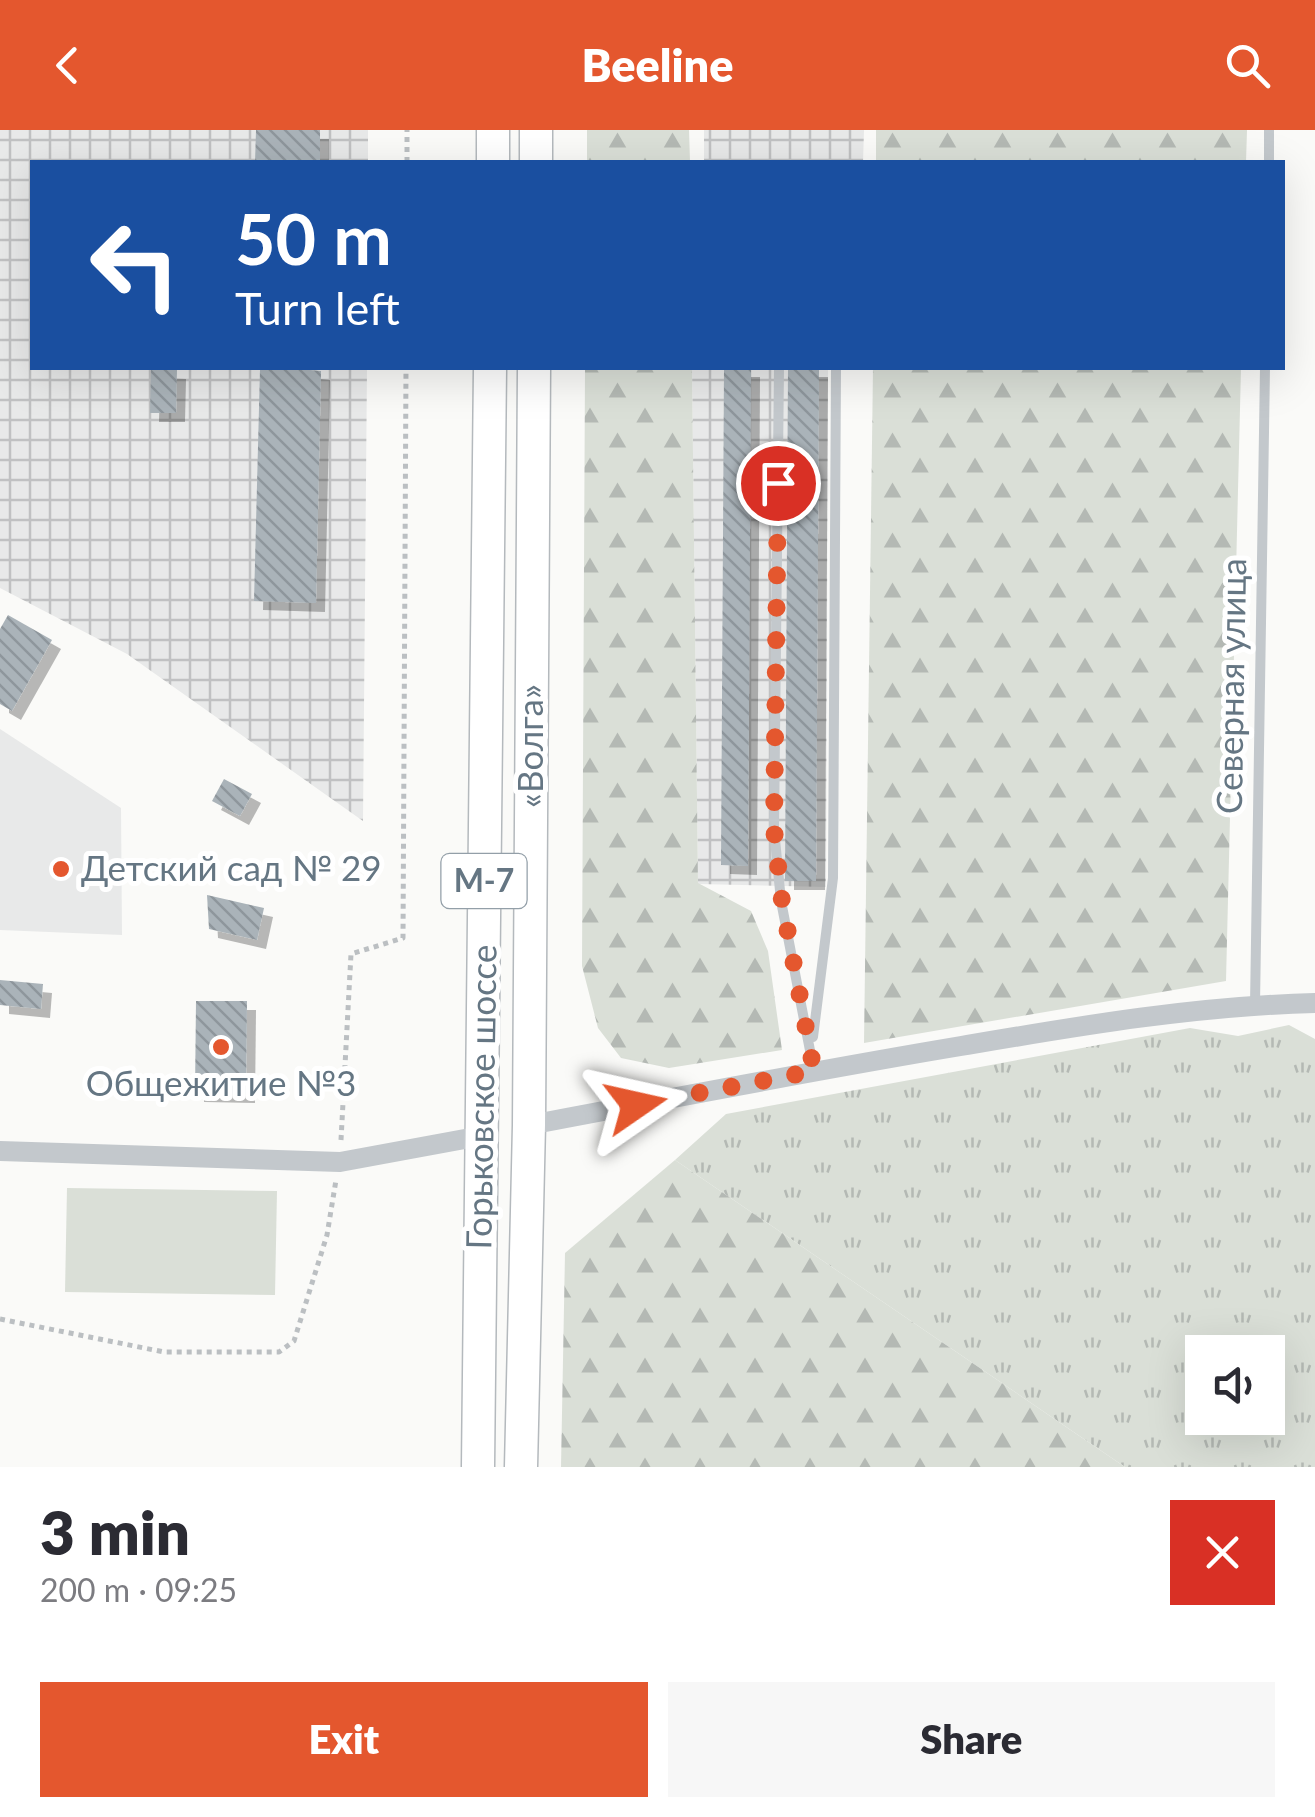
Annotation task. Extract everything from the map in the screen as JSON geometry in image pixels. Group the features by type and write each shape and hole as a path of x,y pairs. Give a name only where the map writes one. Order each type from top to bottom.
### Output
{"highway":[{"path":"492,160 493,130"},
{"path":"536,130 536,160"},
{"name":"Горьковское шоссе","path":"478,1467 490,370"},
{"name":"«Волга»","path":"528,1125 534,370"},
{"name":"Горьковское шоссе","path":"521,1467 528,1125"}],"street":[{"path":"528,1125 1132,1017 1255,1004 1315,1003"},
{"path":"0,1151 340,1162 481,1136"}],"lane":[{"path":"1269,130 1269,160"},
{"path":"779,370 774,829 782,901 814,1071"},
{"path":"811,1048 832,878 836,370"},
{"name":"Северная улица","path":"1255,1004 1265,370"}],"path":[{"path":"407,130 407,160"},
{"path":"0,1319 164,1352 279,1352 294,1341 327,1236 340,1162 352,954 403,938 406,370"}],"shaded area":[{"path":"0,130 368,130 368,160 30,160 30,370 367,370 363,821 127,654 0,588"},
{"path":"704,130 864,130 863,160 704,160"},
{"path":"692,370 828,370 826,887 698,884"},
{"name":"Детский сад № 29","path":"0,729 121,808 122,935 0,930"}],"green space":[{"path":"587,130 689,130 690,160 587,160"},
{"path":"876,130 1247,130 1246,160 876,160"},
{"path":"585,370 692,370 698,883 751,911 768,951 782,1050 669,1068 621,1058 598,1028 582,966"},
{"path":"873,370 1241,370 1226,981 864,1043"},
{"path":"1289,1025 1315,1039 1315,1467 1125,1467 675,1160 726,1114 1190,1028 1238,1036"},
{"path":"675,1160 1125,1467 561,1467 565,1253"},
{"path":"67,1188 277,1191 275,1295 65,1292"}],"building":[{"path":"256,130 320,130 320,160 255,160"},
{"path":"151,370 177,370 176,413 150,413"},
{"path":"260,370 321,371 316,603 254,601"},
{"path":"724,370 751,370 748,866 721,865"},
{"path":"788,370 819,370 816,881 785,881"},
{"path":"8,615 52,640 12,711 0,704 0,629"},
{"path":"224,779 252,794 240,816 212,801"},
{"path":"207,895 264,908 257,940 209,929"},
{"path":"0,980 43,984 41,1009 0,1005"},
{"name":"Общежитие №3","path":"196,1001 247,1001 246,1094 195,1093"}],"place":[{"name":"Детский сад № 29","path":"61,869"},
{"name":"Общежитие №3","path":"221,1047"}],"route":[{"path":"636,1105 814,1071 782,901 774,829 778,483"}]}
